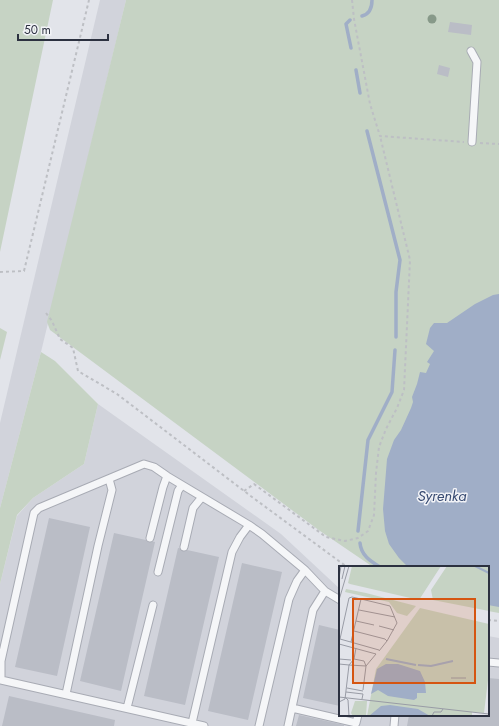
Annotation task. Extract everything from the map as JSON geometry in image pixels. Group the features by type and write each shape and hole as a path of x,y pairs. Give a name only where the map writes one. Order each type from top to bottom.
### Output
{"lane":[{"path":"471,51 477,62 472,142"},
{"path":"204,726 0,680 1,661 34,513 39,508 144,464 154,467 262,534 305,570 325,591 339,599"},
{"path":"150,538 167,476"},
{"path":"66,694 98,546 112,490 109,479"},
{"path":"158,572 178,491 182,485"},
{"path":"184,547 193,508 202,497"},
{"path":"192,723 232,552 248,525"},
{"path":"259,726 289,598 296,581 305,570"},
{"path":"288,726 312,610 325,591"},
{"path":"127,708 153,605"},
{"path":"489,662 499,663"},
{"path":"292,708 357,724"}],"path":[{"path":"0,272 24,271 89,0"},
{"path":"244,491 254,484 326,537 344,541 358,538 368,531 374,515 379,448 404,390 410,260 380,136 370,104 354,19 352,0"},
{"path":"380,136 499,144"},
{"path":"46,313 52,321 60,339 73,348 78,371 85,376 94,379 117,394 346,566"},
{"path":"489,620 499,622"}],"shaded area":[{"path":"100,0 126,0 41,352 0,508 0,423"},
{"path":"98,404 281,534 339,588 339,716 489,716 489,636 499,638 499,726 0,726 0,584 17,516 33,498 84,464"}],"green space":[{"path":"0,0 53,0 0,252"},
{"path":"126,0 499,0 499,613 489,611 489,566 372,566 320,531 50,330 47,322"},
{"path":"0,328 7,332 0,360"},
{"path":"41,352 55,361 98,404 84,464 33,498 17,515 0,584 0,508"}],"water":[{"name":"Syrenka","path":"499,294 499,607 489,605 489,566 407,566 389,544 385,531 383,509 387,459 394,440 401,430 411,408 413,402 412,397 420,372 426,373 430,364 427,362 434,351 426,344 430,328 434,323 447,323 475,304 493,295"}],"building":[{"path":"450,22 472,25 471,35 448,32"},
{"path":"439,65 450,68 448,77 437,74"},
{"path":"49,518 90,527 57,676 15,667"},
{"path":"114,533 155,542 121,691 80,681"},
{"path":"178,548 219,557 185,705 144,696"},
{"path":"242,563 282,572 248,720 208,711"},
{"path":"319,625 339,630 339,706 303,698"},
{"path":"489,678 499,679 499,726 407,726 409,716 489,716"},
{"path":"9,696 115,720 114,726 2,726"},
{"path":"299,715 344,725 344,726 296,726"}],"waterway":[{"path":"362,16 367,14 370,10 372,0"},
{"path":"350,20 346,24 351,48"},
{"path":"356,70 360,93"},
{"path":"367,131 400,260 396,292 396,337"},
{"path":"358,531 368,440 392,392 395,350"},
{"path":"360,543 364,554 379,566"}]}
